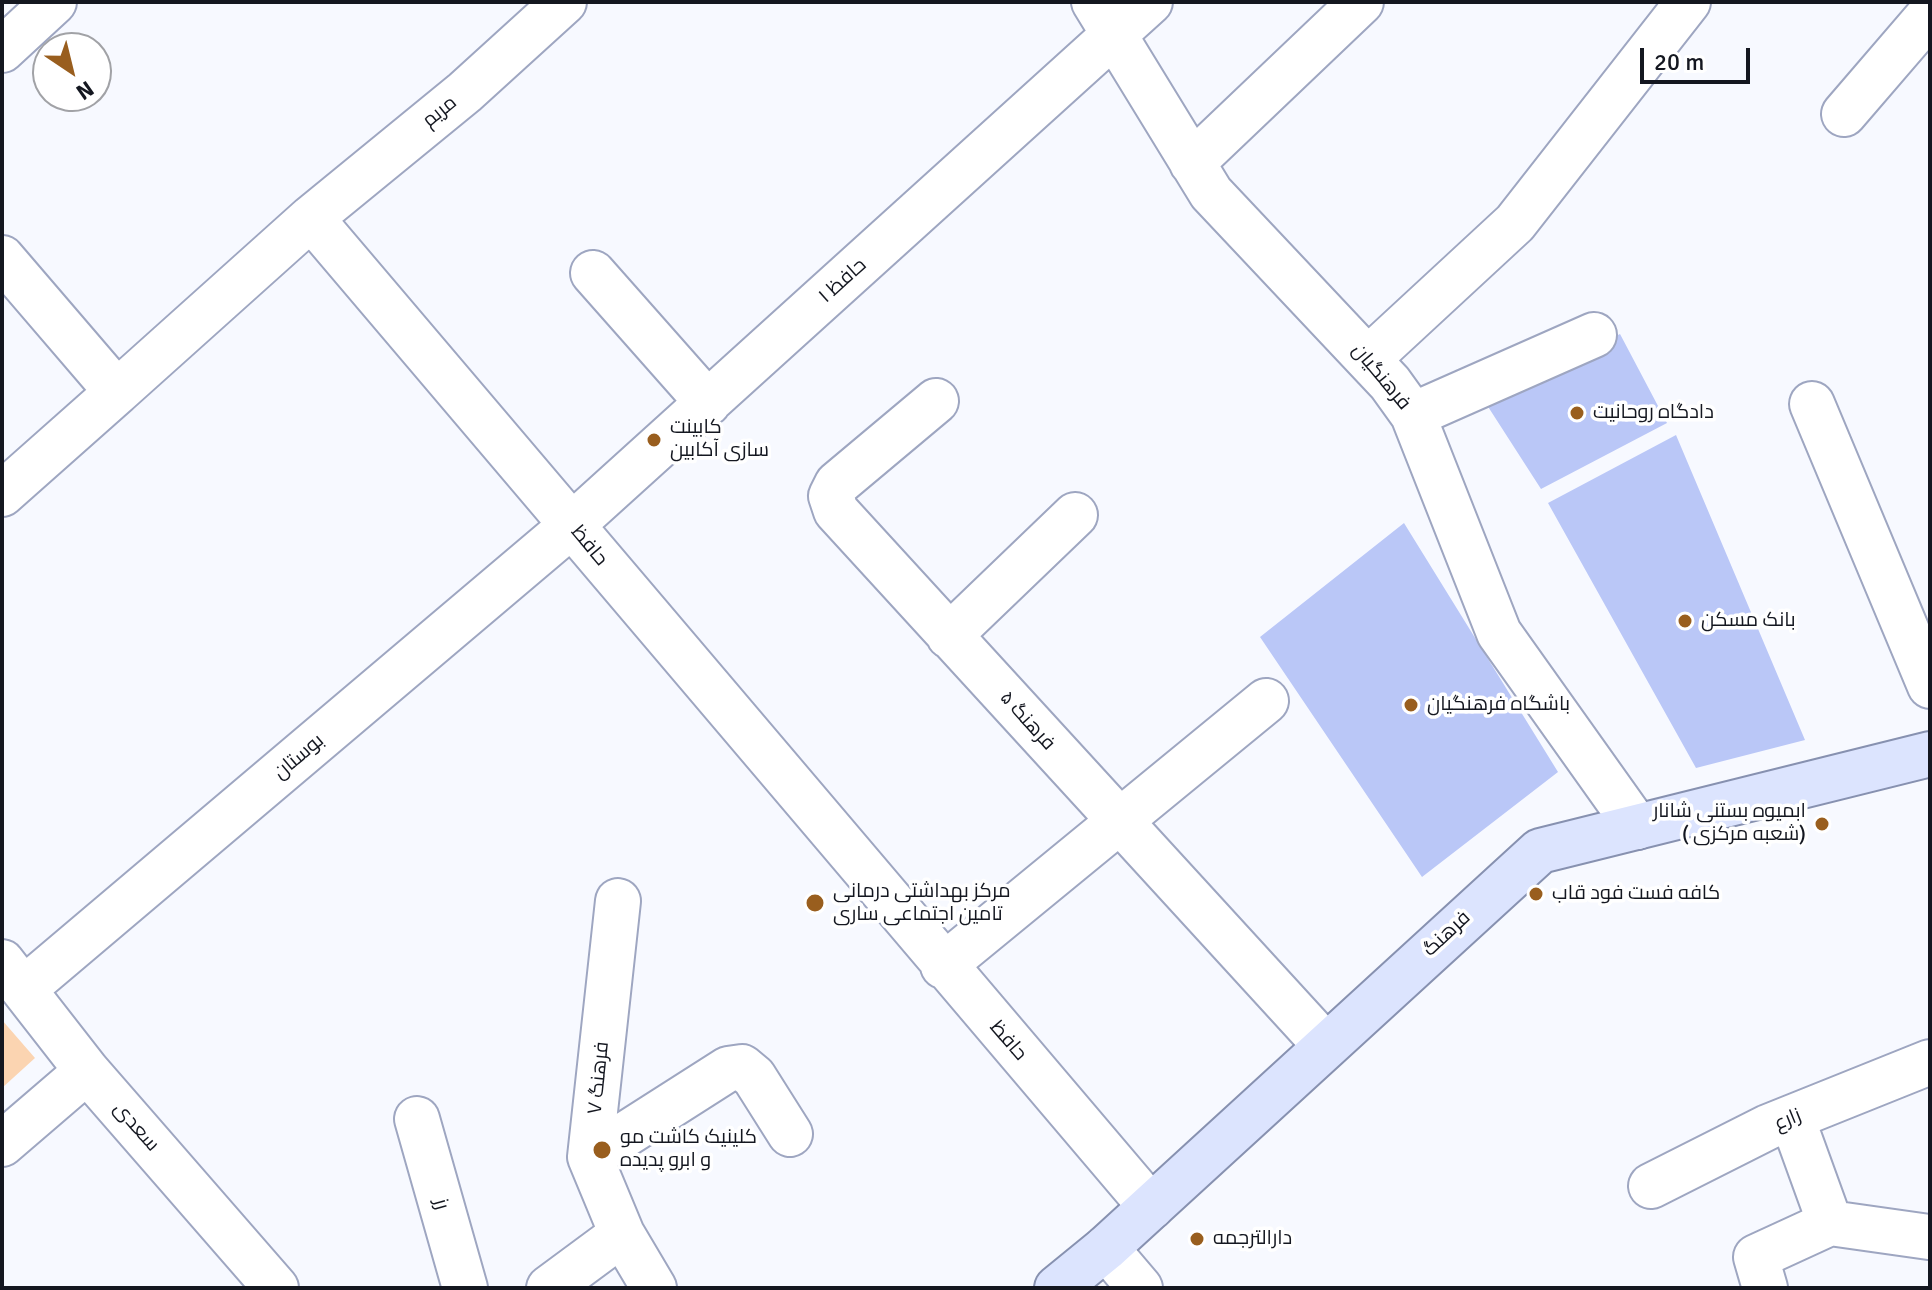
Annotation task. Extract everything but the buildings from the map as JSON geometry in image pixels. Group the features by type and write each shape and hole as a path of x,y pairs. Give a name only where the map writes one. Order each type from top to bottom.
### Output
{"main road":[{"name":"فرهنگ","path":"1057,1288 1106,1248 1528,859 1550,847 1930,754"}],"street":[{"path":"2,50 54,2"},
{"name":"مریم","path":"311,218 465,92 564,2"},
{"name":"حافظ ۱","path":"572,525 708,403 1104,19 1150,2"},
{"path":"1192,163 1361,2"},
{"path":"1368,359 1515,223 1688,2"},
{"path":"1844,114 1930,14"},
{"name":"فرهنگیان","path":"1104,19 1211,193 1368,359 1413,415 1499,633 1637,827"},
{"path":"2,494 311,218"},
{"name":"حافظ","path":"311,218 943,966 1151,1207"},
{"path":"2,258 117,392"},
{"path":"593,273 708,403"},
{"path":"1413,415 1594,335"},
{"name":"فرهنگ ۵","path":"936,401 837,484 831,496 836,511 1326,1046"},
{"path":"1812,404 1930,686"},
{"path":"949,636 1075,515"},
{"name":"بوستان","path":"14,975 572,525"},
{"path":"943,966 1121,824 1266,701"},
{"name":"فرهنگ ۷","path":"618,901 590,1157 622,1234 654,1288"},
{"name":"سعدی","path":"14,975 87,1071 276,1288"},
{"name":"زارع","path":"1651,1186 1792,1118 1930,1062"},
{"path":"590,1157 728,1069 742,1067 754,1077 790,1134"},
{"path":"2,1144 87,1071"},
{"path":"1792,1118 1830,1223"},
{"name":"رز","path":"417,1119 465,1288"},
{"path":"1765,1288 1756,1257 1830,1223 1929,1237"},
{"path":"549,1288 622,1234"},
{"path":"1106,1248 1140,1288"}],"shaded area":[{"path":"2,1020 35,1058 2,1088"}],"place":[{"name":"دادگاه روحانیت","path":"1577,413"},
{"name":"کابینت سازی آکابین","path":"654,440"},
{"name":"بانک مسکن","path":"1685,621"},
{"name":"باشگاه فرهنگیان","path":"1411,705"},
{"name":"ابمیوه بستنی شانار ( شعبه مرکزی)","path":"1822,824"},
{"name":"کافه فست فود قاب","path":"1536,894"},
{"name":"مرکز بهداشتی درمانی تامین اجتماعی ساری","path":"815,903"},
{"name":"کلینیک کاشت مو و ابرو پدیده","path":"602,1150"},
{"name":"دارالترجمه","path":"1197,1239"}]}
